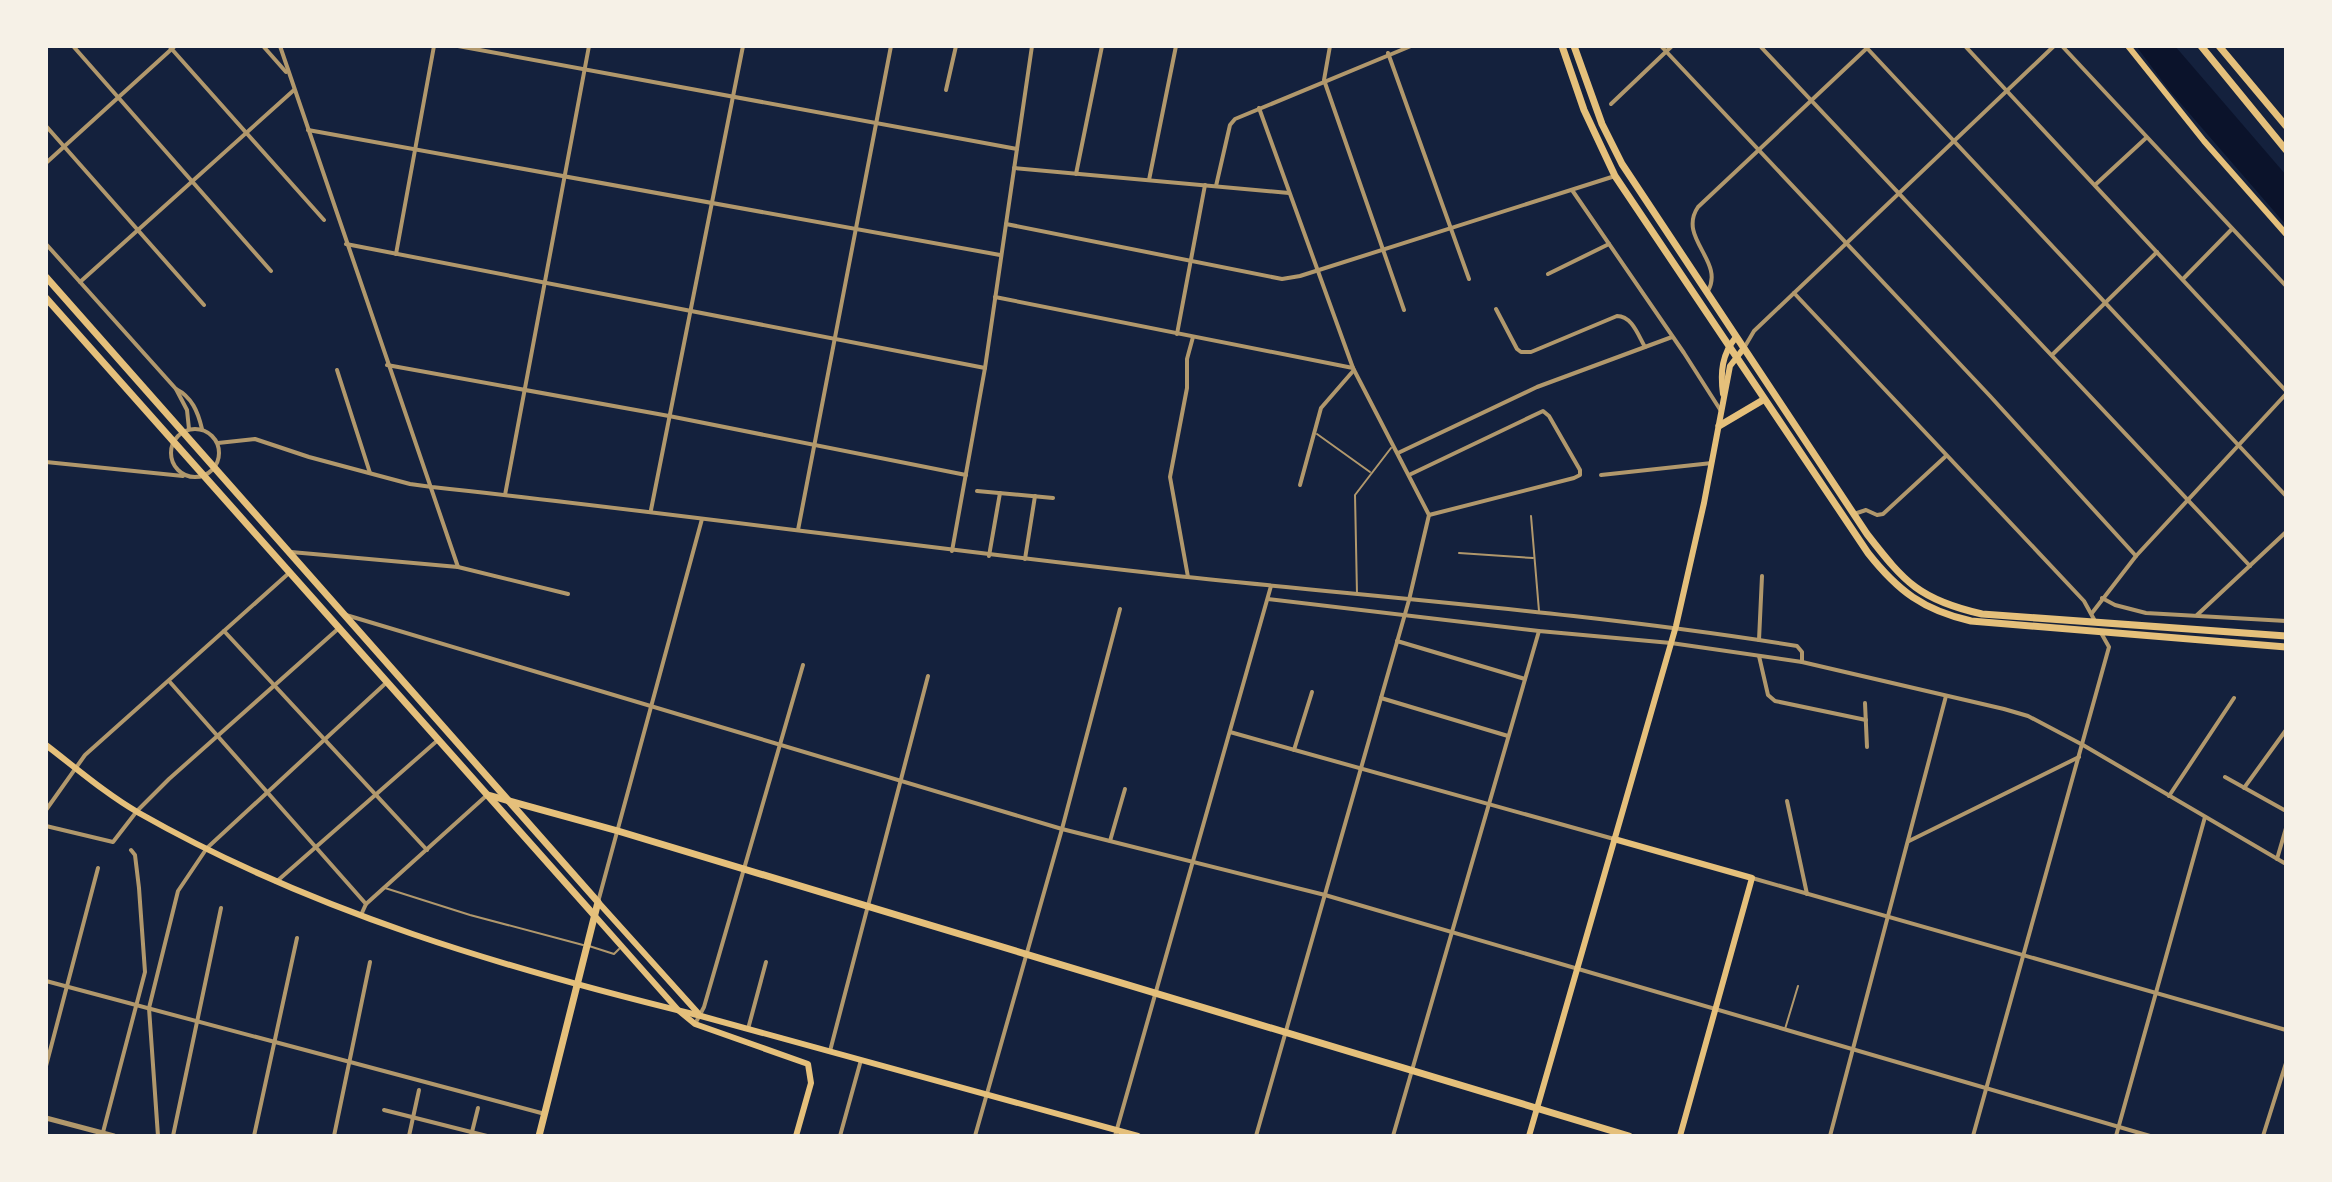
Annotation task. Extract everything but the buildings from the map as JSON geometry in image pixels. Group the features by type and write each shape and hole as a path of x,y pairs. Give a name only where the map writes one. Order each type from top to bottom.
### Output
{"main road":[{"path":"1562,46 1584,110 1615,176 1868,553 1908,596 1934,609 1971,621 2286,647"},
{"path":"1574,46 1602,124 1622,164 1854,514 1901,577 1936,601 1982,614 2093,618 2286,636"},
{"path":"2128,46 2204,141 2286,234"},
{"path":"2201,46 2286,150"},
{"path":"2219,46 2286,126"},
{"path":"46,277 185,430 288,552 701,1016"},
{"path":"46,298 678,1010 695,1024 799,1058 808,1064 811,1083 796,1136"},
{"path":"1529,1136 1676,626 1719,426 1723,358 1736,337"},
{"path":"1723,394 1730,366 1744,348"},
{"path":"1719,426 1763,400"},
{"path":"46,745 137,811 275,883 361,915 577,984 830,1051 1116,1133 1138,1136"},
{"path":"488,795 618,831 1629,1136"},
{"path":"1614,839 1752,878 1680,1136"},
{"path":"569,884 585,912 587,942"},
{"path":"539,1136 598,902"}],"street":[{"path":"73,46 271,271"},
{"path":"263,46 287,73"},
{"path":"280,46 458,567"},
{"path":"396,254 434,46"},
{"path":"458,46 1017,149"},
{"path":"505,495 589,46"},
{"path":"651,510 743,46"},
{"path":"798,530 891,46"},
{"path":"946,90 956,46"},
{"path":"952,551 985,368 1032,46"},
{"path":"1076,174 1102,46"},
{"path":"1149,180 1176,46"},
{"path":"1330,46 1324,80 1404,310"},
{"path":"1216,186 1230,125 1240,115 1411,46"},
{"path":"1661,46 2136,556"},
{"path":"1611,104 1672,46"},
{"path":"1760,46 2250,566"},
{"path":"1965,46 2286,392 2136,556 2102,598 2093,618"},
{"path":"1744,348 1754,331 2054,46"},
{"path":"2062,46 2286,286"},
{"path":"46,163 172,47 324,220"},
{"path":"1706,293 1711,285 1711,273 1690,227 1691,216 1867,47 2286,496"},
{"path":"1388,53 1469,279"},
{"path":"80,282 294,90"},
{"path":"1256,1136 1409,600 1429,515 1354,369 1259,108"},
{"path":"46,126 204,305"},
{"path":"308,130 1000,255"},
{"path":"2095,185 2146,138"},
{"path":"1014,168 1289,193"},
{"path":"1006,224 1282,279 1317,271 1615,176"},
{"path":"1177,334 1205,185"},
{"path":"1572,190 1721,411"},
{"path":"2182,279 2232,229"},
{"path":"46,244 176,389 187,410 185,430 174,441 171,454 174,465 188,476"},
{"path":"346,244 985,368"},
{"path":"1548,274 1609,244"},
{"path":"2052,355 2157,252"},
{"path":"1794,293 2084,601 2109,647 1973,1136"},
{"path":"995,297 1354,369"},
{"path":"1496,309 1521,352 1531,352 1617,316 1628,319 1645,347"},
{"path":"1736,337 1754,331"},
{"path":"1188,577 1170,477 1193,337"},
{"path":"1398,453 1537,387 1672,337"},
{"path":"387,365 669,416 966,475"},
{"path":"1300,485 1321,408 1354,369"},
{"path":"337,370 370,473"},
{"path":"176,389 187,395 202,429"},
{"path":"1409,475 1543,411 1549,416 1580,470 1580,475 1574,478 1429,515"},
{"path":"46,462 205,475 215,469 220,456 218,443 202,429 185,430"},
{"path":"218,443 255,439 370,473 432,487 651,510 989,556 1676,626 1800,647 1802,662"},
{"path":"1854,514 1866,510 1883,514 1946,456"},
{"path":"1601,475 1712,463"},
{"path":"165,474 174,465"},
{"path":"977,491 1053,498"},
{"path":"989,556 1000,493"},
{"path":"1025,559 1035,496"},
{"path":"598,902 702,519"},
{"path":"2197,615 2286,533"},
{"path":"288,552 458,567 568,594"},
{"path":"46,810 85,755 291,571"},
{"path":"1759,640 1762,576"},
{"path":"1116,1133 1271,586"},
{"path":"2102,598 2115,605 2146,613 2286,621"},
{"path":"1268,599 1671,643 1802,662 2028,716 2286,864"},
{"path":"975,1136 1062,829 1120,609"},
{"path":"343,614 1062,829 1325,895 2150,1136"},
{"path":"46,826 113,842 137,811 339,627"},
{"path":"224,631 427,850"},
{"path":"1393,1136 1539,631"},
{"path":"1397,641 1525,679"},
{"path":"1759,656 1768,695 1775,701 1866,720"},
{"path":"695,1024 701,1016 803,665"},
{"path":"830,1051 928,676"},
{"path":"169,680 366,904"},
{"path":"158,1136 149,1008 178,891 207,848 388,681"},
{"path":"1294,750 1312,692"},
{"path":"1830,1136 1946,696"},
{"path":"1381,698 1508,736"},
{"path":"2169,796 2234,698"},
{"path":"1865,703 1867,747"},
{"path":"2244,788 2286,730"},
{"path":"1230,732 1614,839"},
{"path":"275,883 439,738"},
{"path":"1908,842 2079,757"},
{"path":"2225,777 2286,811"},
{"path":"1110,841 1125,789"},
{"path":"361,915 366,904 488,795"},
{"path":"1787,801 1807,894"},
{"path":"2116,1136 2205,817"},
{"path":"2277,859 2286,828"},
{"path":"102,1134 145,972 138,875 135,855 131,850"},
{"path":"46,1066 98,868"},
{"path":"1752,878 2286,1030"},
{"path":"173,1136 221,908"},
{"path":"254,1136 297,938"},
{"path":"334,1136 370,962"},
{"path":"748,1029 766,962"},
{"path":"46,981 545,1114"},
{"path":"840,1136 861,1060"},
{"path":"2263,1136 2286,1063"},
{"path":"409,1136 419,1090"},
{"path":"471,1134 478,1108"},
{"path":"384,1110 487,1136"},
{"path":"46,1118 114,1136"}],"lane":[{"path":"1314,432 1371,473"},
{"path":"1357,595 1355,495 1394,445"},
{"path":"1531,516 1539,613"},
{"path":"1459,553 1535,558"},
{"path":"384,888 470,915 587,942 614,954 622,947"},
{"path":"1785,1030 1798,986"}],"water":[{"path":"2136,46 2175,46 2286,175 2286,225 2169,90"}]}
